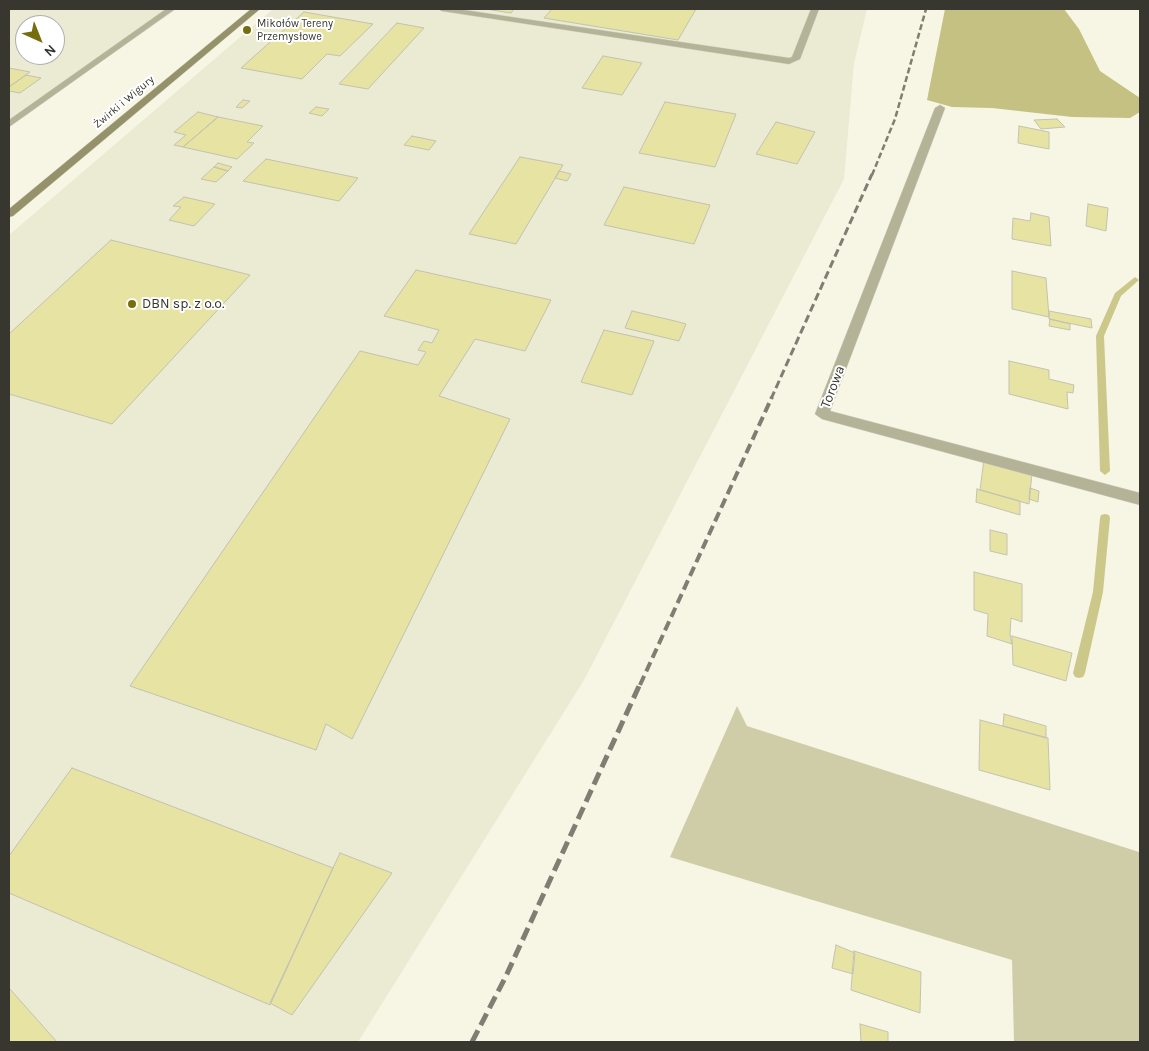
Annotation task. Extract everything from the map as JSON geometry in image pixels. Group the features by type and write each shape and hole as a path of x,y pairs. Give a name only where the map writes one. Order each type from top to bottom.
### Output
{"street":[{"path":"9,124 171,9"},
{"name":"Żwirki i Wigury","path":"9,214 256,9"},
{"path":"442,9 789,61 796,59 815,9 810,9"},
{"name":"Torowa","path":"940,108 822,414 1140,499"}],"shaded area":[{"path":"9,9 177,9 9,126"},
{"path":"273,9 867,9 854,63 844,179 584,680 358,1042 9,1042 9,235"},
{"path":"945,9 1064,9 1079,29 1100,71 1140,98 1140,112 1130,118 1072,117 992,108 952,107 927,100"},
{"path":"737,706 747,726 1139,852 1140,1042 1014,1042 1012,960 670,857"}],"building":[{"path":"486,9 514,9 511,13"},
{"path":"552,9 696,9 678,40 544,18"},
{"path":"304,12 373,24 340,56 327,54 302,79 241,68"},
{"path":"397,23 424,28 368,89 339,84"},
{"path":"603,56 642,63 622,95 582,88"},
{"path":"9,68 30,72 9,87"},
{"path":"26,75 41,78 20,93 9,91 9,87"},
{"path":"243,100 250,101 242,108 236,107"},
{"path":"665,102 736,114 715,167 639,153"},
{"path":"316,107 329,109 322,116 309,113"},
{"path":"198,112 218,117 183,147 174,145 186,135 174,132"},
{"path":"218,117 263,126 247,142 254,143 237,159 183,147"},
{"path":"1057,119 1065,127 1041,129 1034,120"},
{"path":"776,122 815,132 797,164 756,154"},
{"path":"1019,126 1049,132 1049,149 1018,143"},
{"path":"412,136 436,141 429,150 404,145"},
{"path":"520,157 563,165 516,244 469,234"},
{"path":"266,159 358,178 339,201 243,181"},
{"path":"218,163 232,167 228,171 214,167"},
{"path":"214,167 228,171 216,182 201,179"},
{"path":"559,171 571,174 567,181 555,178"},
{"path":"624,187 710,205 694,244 604,225"},
{"path":"184,197 215,204 194,226 169,220 181,207 173,206"},
{"path":"1088,204 1108,208 1106,231 1086,226"},
{"path":"1031,213 1049,217 1051,246 1012,239 1013,218 1030,221"},
{"name":"DBN sp. z o.o.","path":"111,240 250,275 112,424 9,394 9,334"},
{"path":"416,270 551,300 525,351 475,339 439,396 510,419 352,739 326,724 316,750 130,686 360,351 418,365 426,352 418,350 424,341 432,343 439,330 384,316"},
{"path":"1012,271 1046,278 1049,317 1012,309"},
{"path":"632,311 686,324 679,341 625,328"},
{"path":"1049,311 1091,319 1092,328 1049,319"},
{"path":"1050,319 1070,324 1070,330 1049,326"},
{"path":"604,330 654,341 632,395 581,382"},
{"path":"1009,361 1049,370 1049,379 1074,385 1073,393 1067,392 1068,409 1009,394"},
{"path":"984,459 1032,473 1029,504 980,490"},
{"path":"1030,488 1039,491 1038,502 1029,499"},
{"path":"977,489 1020,501 1020,515 976,502"},
{"path":"990,530 1007,534 1007,555 990,551"},
{"path":"974,572 1022,584 1022,622 1011,618 1010,634 1012,644 987,636 988,614 974,610"},
{"path":"1012,636 1072,653 1066,681 1013,665"},
{"path":"1004,714 1046,726 1046,738 1003,726"},
{"path":"980,720 1048,738 1050,790 979,770"},
{"path":"72,768 333,868 270,1005 9,893 9,856"},
{"path":"340,853 392,873 292,1015 270,1003"},
{"path":"836,945 855,953 853,974 832,968"},
{"path":"854,951 921,972 920,1013 851,990"},
{"path":"9,988 57,1042 9,1042"},
{"path":"860,1024 888,1032 888,1042 861,1042"}],"waterway":[{"path":"1105,471 1100,336 1118,295 1135,280"},
{"path":"1079,673 1098,592 1105,518"}],"railway":[{"path":"872,175 895,119 926,9"},
{"path":"771,399 872,174"},
{"path":"640,685 772,397"},
{"path":"472,1042 506,976 640,684"}],"place":[{"name":"Mikołów Tereny Przemysłowe","path":"247,30"},
{"name":"DBN sp. z o.o.","path":"132,304"}]}
